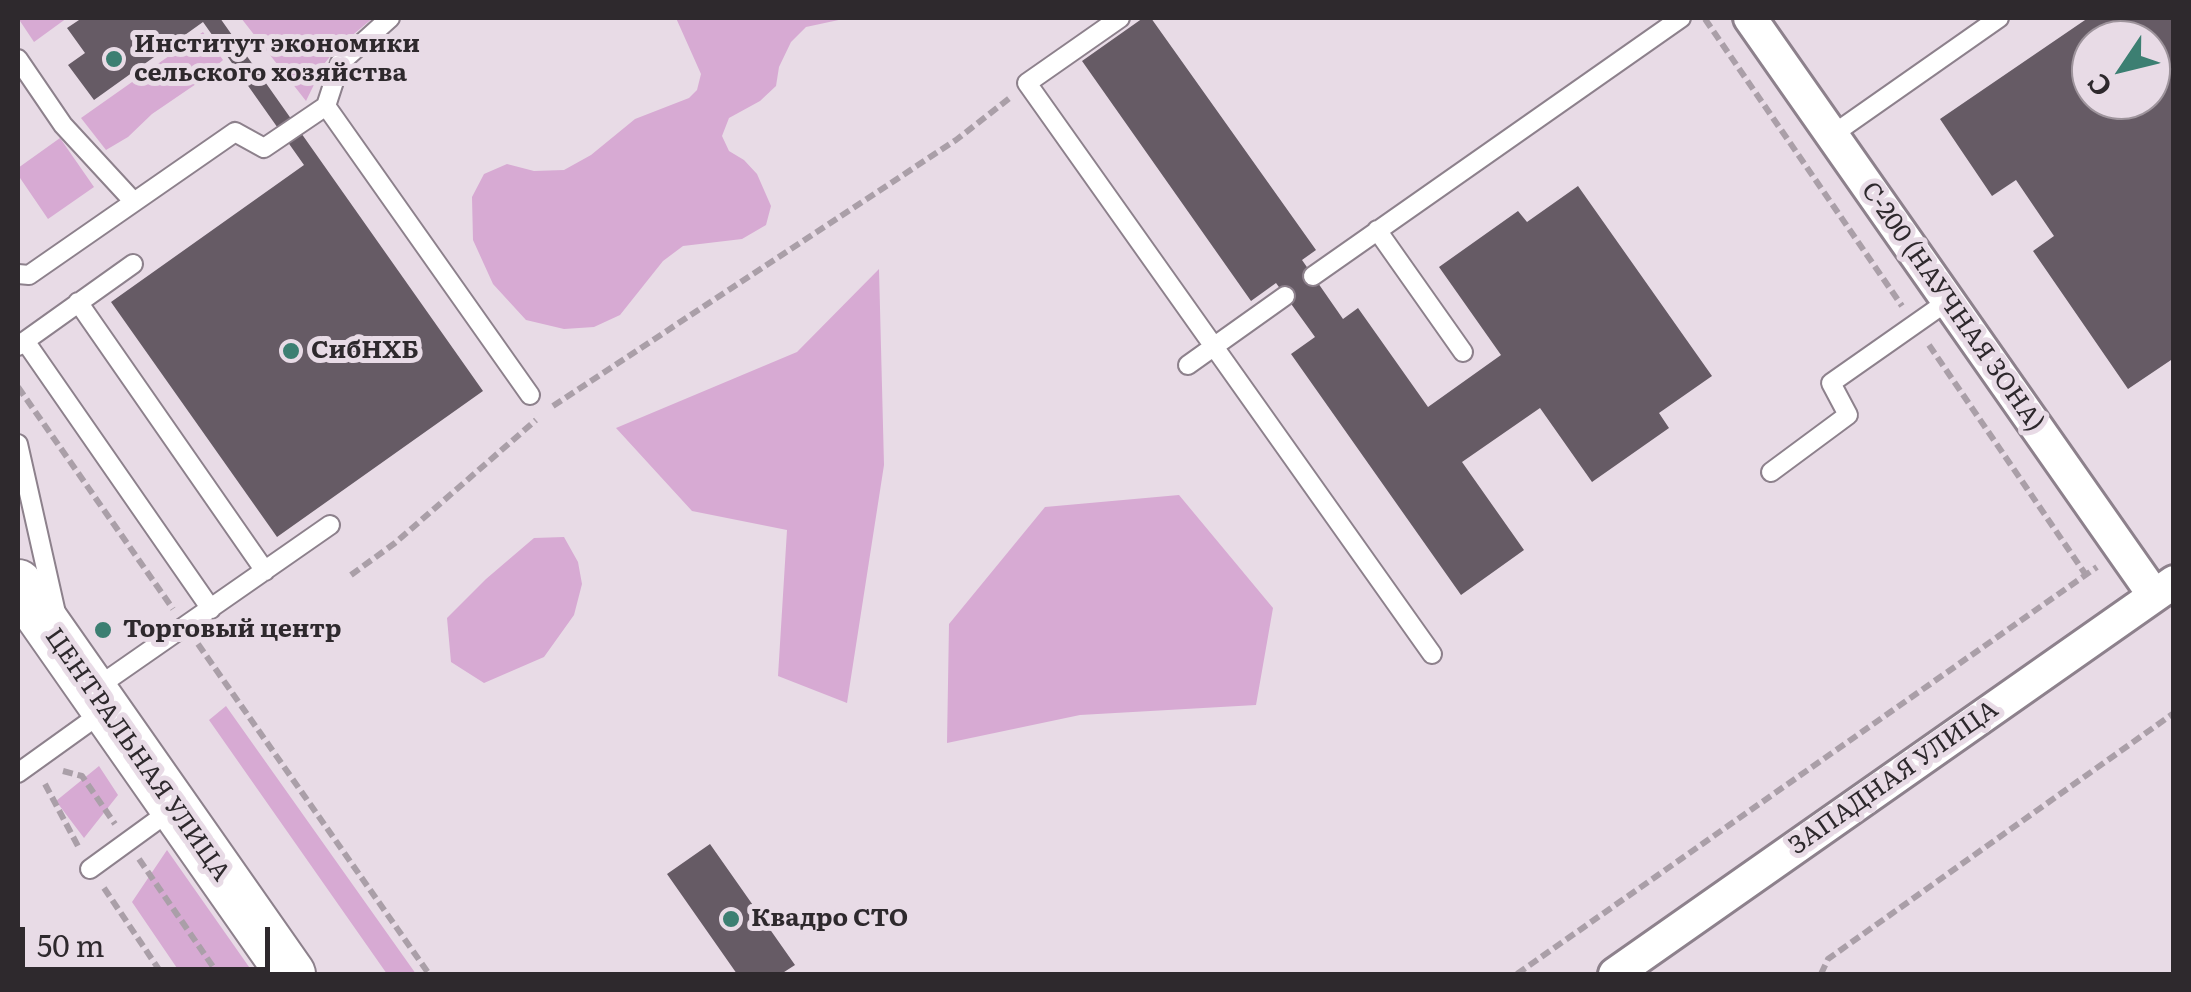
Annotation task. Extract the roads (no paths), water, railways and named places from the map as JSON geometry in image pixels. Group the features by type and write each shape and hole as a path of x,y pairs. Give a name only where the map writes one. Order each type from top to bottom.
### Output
{"main road":[{"name":"ЦЕНТРАЛЬНАЯ УЛИЦА","path":"18,584 291,974"}],"street":[{"name":"С-200 (НАУЧНАЯ ЗОНА)","path":"1750,18 2122,550 2164,589"},
{"name":"ЗАПАДНАЯ УЛИЦА","path":"1616,974 2164,589"}],"lane":[{"path":"18,274 30,275 235,132 264,148 326,106 340,63 390,18"},
{"path":"1120,18 1027,84 1432,654"},
{"path":"1313,276 1681,18"},
{"path":"1832,135 1999,18"},
{"path":"18,59 63,125 134,202"},
{"path":"326,106 530,395"},
{"path":"1376,230 1463,352"},
{"path":"133,264 21,344 211,609"},
{"path":"1188,365 1285,296"},
{"path":"1771,472 1848,415 1832,383 1948,301"},
{"path":"78,302 265,571"},
{"path":"18,444 88,684"},
{"path":"18,773 88,684 186,627 330,525"},
{"path":"90,869 174,808"}],"place":[{"name":"Институт экономики сельского хозяйства","path":"114,59"},
{"name":"СибНХБ","path":"291,351"},
{"name":"Торговый центр","path":"103,630"},
{"name":"Квадро СТО","path":"731,919"}]}
